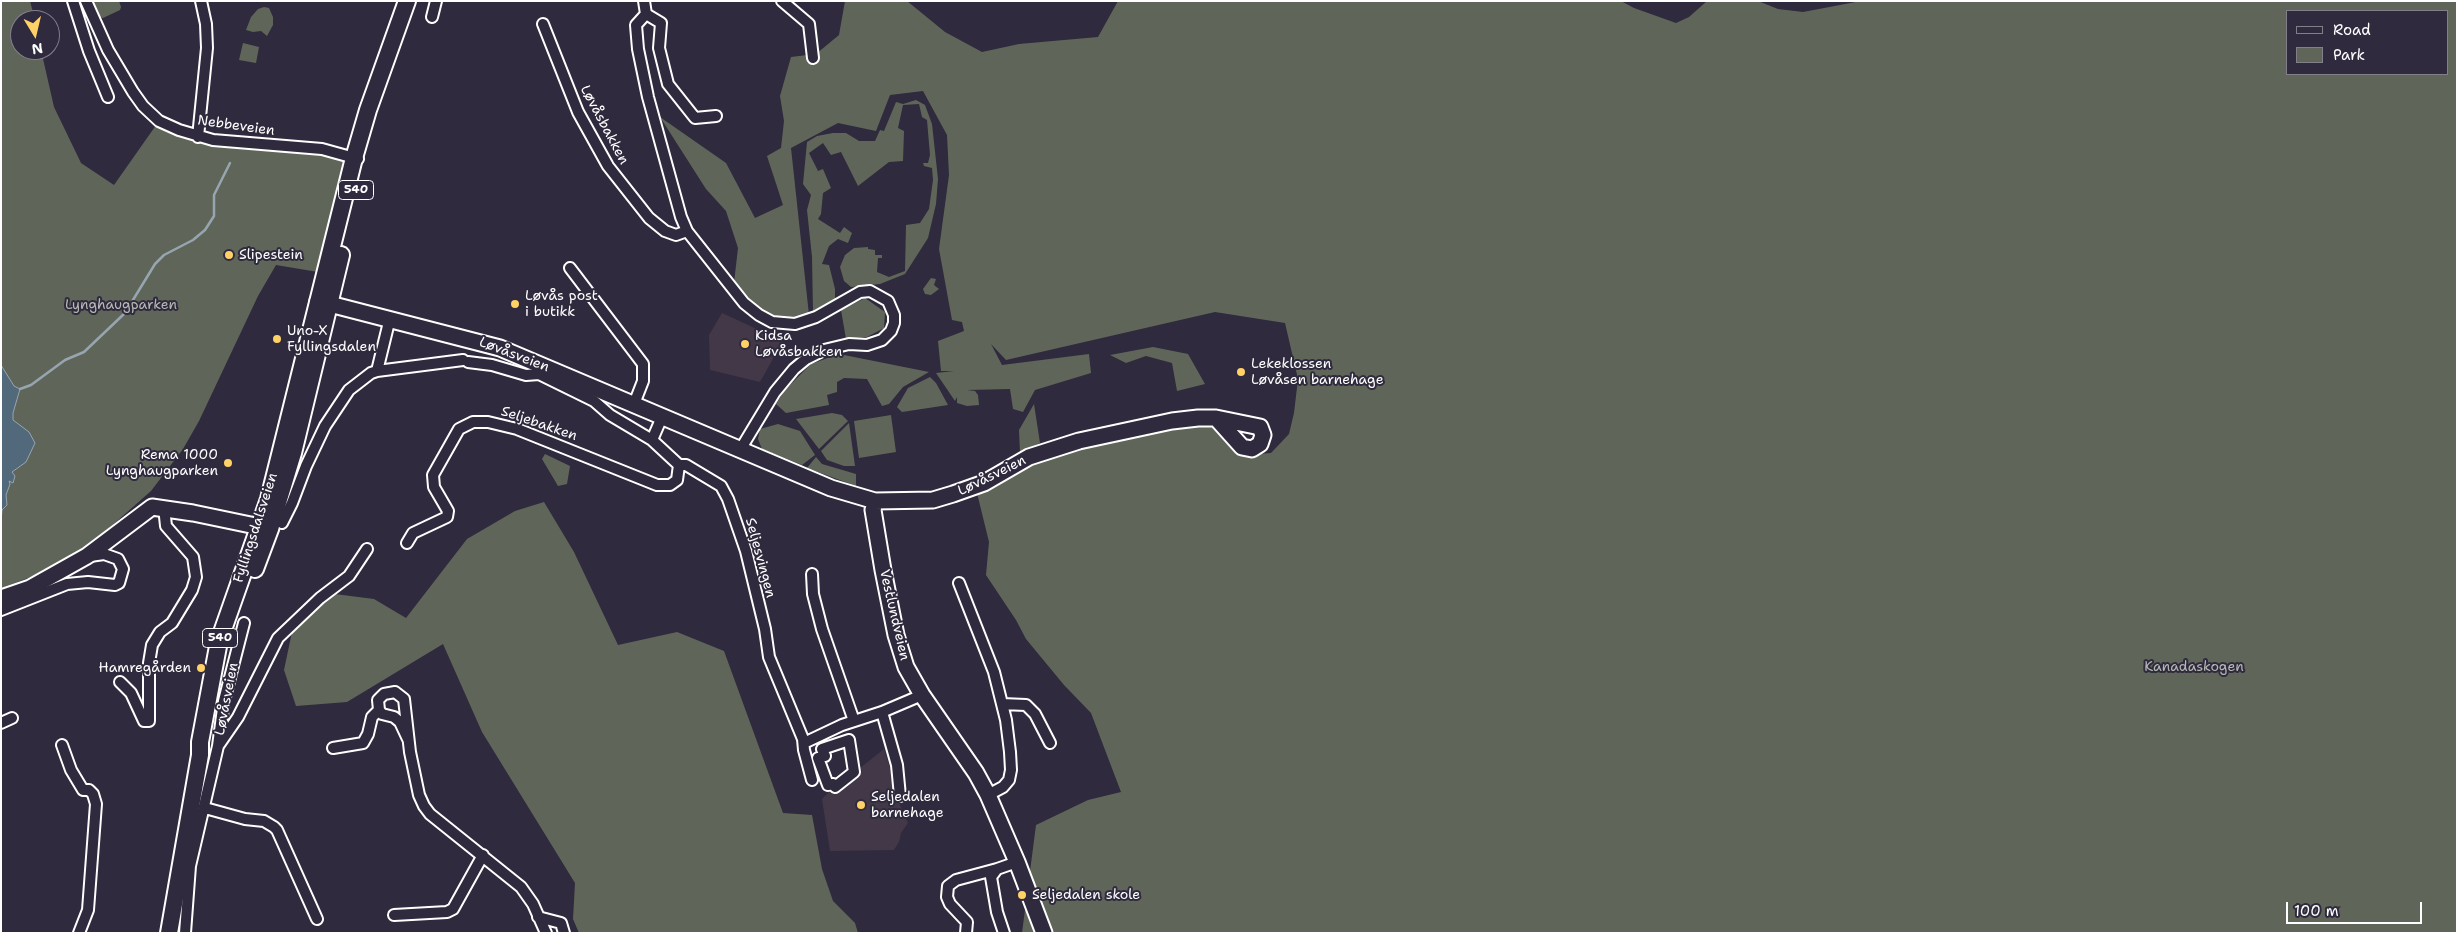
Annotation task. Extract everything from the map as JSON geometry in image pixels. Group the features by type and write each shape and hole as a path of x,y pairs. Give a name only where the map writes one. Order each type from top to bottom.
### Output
{"main road":[{"name":"540","path":"325,306 368,110 407,1"},
{"name":"Løvåsveien","path":"325,306 390,318 500,348 830,488 875,501 933,500 984,483 1030,457 1079,441 1172,421 1216,418"},
{"name":"Fyllingsdalsveien","path":"169,933 204,760 200,742 219,641 270,526 269,499 325,306"},
{"name":"Vestlundveien","path":"875,501 874,510 877,534 896,635 906,667 988,795 1017,862 1044,933"},
{"path":"1,598 30,588 87,556 152,507 164,507 270,526"}],"street":[{"path":"73,1 89,51 108,97"},
{"name":"Nebbeveien","path":"86,1 108,50 143,106 159,122 198,137 243,143 322,149 358,159"},
{"path":"198,137 207,48 206,24 201,1"},
{"path":"432,17 436,1"},
{"path":"644,1 646,14"},
{"path":"782,1 809,24 813,58"},
{"path":"646,14 661,23 659,48 668,84 694,118 716,116"},
{"path":"646,14 636,25 640,60 677,208 687,231 744,303 758,315 772,322 801,323 866,291 875,292 888,301 894,315 891,331 882,340 867,344 849,344 824,350 806,359 794,369 775,392 740,450"},
{"name":"Løvåsbakken","path":"543,24 578,112 608,166 648,218 665,231 676,235 687,231"},
{"path":"570,268 643,364 643,381 634,404"},
{"path":"377,371 390,318"},
{"name":"Løvåsveien","path":"270,526 292,502 306,464 325,426 349,390 371,373 377,371 466,361 492,364 526,376 539,374 594,401 610,415 652,440"},
{"path":"652,440 662,416"},
{"name":"Seljebakken","path":"407,543 413,533 447,517 446,507 434,487 433,475 459,429 473,422 488,422 517,429 656,485 670,485 677,480 679,465"},
{"name":"Seljesvingen","path":"652,440 679,465 686,465 721,486 728,499 746,551 764,629 768,657 804,743 805,756 812,780"},
{"path":"120,682 132,693 144,721 149,721 149,663 152,645 160,632 172,623 192,590 196,577 192,557 166,526 164,507"},
{"path":"218,746 238,717 278,638 320,598 346,580 368,549"},
{"path":"1,610 67,584 88,582 115,585 119,583 123,569 118,559 104,554 87,556"},
{"path":"812,574 813,594 822,629 851,717 854,721"},
{"path":"959,583 988,653 1002,704 1011,770 1009,780 1003,787 988,795"},
{"name":"Løvåsveien","path":"185,933 190,866 204,808 204,760 218,746 227,686 244,623"},
{"path":"408,739 400,722 394,717 382,714 379,710 378,700 384,694 395,692 402,695 408,717 408,739 419,795 424,806 430,814 483,854 521,887 546,933"},
{"path":"804,743 922,694"},
{"path":"1002,704 1026,705 1035,714 1050,743"},
{"path":"333,748 363,743 368,734 372,717 379,710"},
{"path":"882,712 896,765 900,796"},
{"path":"1,723 12,718"},
{"path":"849,740 854,772 835,787 833,784 828,785 818,758 825,756 822,749 849,740"},
{"path":"62,745 72,770 83,790 89,790 93,794 96,804 88,910 79,933"},
{"path":"204,808 245,819 264,821 274,827 318,919"},
{"path":"394,915 446,912 453,909 483,854"},
{"path":"966,933 967,922 950,904 947,897 948,886 956,880 1017,862"},
{"path":"997,869 991,877 991,882 997,912 1004,933"},
{"path":"538,917 561,923 564,933"}],"shaded area":[{"name":"Kidsa Løvåsbakken","path":"722,313 783,341 760,382 710,370 709,335"},
{"name":"Seljedalen barnehage","path":"884,749 891,771 893,789 908,823 901,833 899,842 894,850 830,851 822,799 828,793 827,786 858,778 862,771 860,768"}],"green space":[{"name":"Lynghaugparken","path":"1,1 30,1 32,10 10,10 10,60 43,60 54,107 81,163 114,185 159,121 179,130 354,158 318,272 276,265 258,296 199,421 183,449 151,491 100,536 78,552 44,572 1,588"},
{"path":"92,1 119,1 121,7 120,10 103,18 99,17"},
{"name":"Kanadaskogen","path":"845,1 907,1 945,32 982,52 1019,44 1098,37 1118,1 1621,1 1634,8 1676,23 1689,17 1707,1 1758,1 1778,9 1803,12 1861,1 2457,1 2457,933 1022,933 1036,825 1088,800 1121,792 1091,713 1064,685 1026,639 1016,620 986,575 989,542 977,493 1024,468 1072,451 1145,434 1210,423 1247,455 1271,453 1289,434 1294,413 1298,379 1285,323 1215,312 1006,360 991,344 1002,365 1089,354 1091,373 1035,390 1023,412 1013,409 1010,389 967,390 975,391 978,395 979,405 967,406 957,403 957,397 955,401 936,373 954,371 941,371 938,341 964,331 962,322 952,320 939,249 949,175 947,135 923,91 890,95 876,131 838,123 791,148 809,315 772,322 734,283 738,248 726,211 706,189 660,117 726,163 755,218 783,205 767,156 781,148 784,121 780,96 791,57 816,54 839,35"},
{"path":"269,8 273,17 273,25 267,36 261,31 253,32 246,30 251,17 258,9"},
{"path":"243,43 259,47 256,63 239,60"},
{"path":"916,100 925,105 932,124 938,179 936,204 928,238 905,274 880,284 851,287 844,281 840,267 845,255 854,248 868,247 868,249 875,250 875,255 882,255 882,258 878,258 877,272 889,277 905,271 906,225 920,223 929,209 933,180 932,168 924,166 923,163 928,163 930,155 927,120 922,117 919,104 903,105 898,128 904,131 903,161 889,162 858,186 841,152 831,155 823,143 809,153 818,171 823,169 831,188 823,193 821,214 818,219 840,233 844,227 852,233 848,243 838,239 829,246 822,264 829,265 835,289 835,300 813,312 812,257 807,210 811,195 803,184 807,142 817,136 833,133 846,133 859,141 875,141 880,130 884,131 896,102 903,104"},
{"path":"931,278 936,279 934,285 939,289 931,295 925,294 923,289"},
{"path":"865,298 885,312 884,328 867,337 846,339 841,310"},
{"path":"1153,347 1188,354 1205,384 1177,391 1172,363 1146,356 1126,363 1110,355"},
{"path":"839,354 929,372 903,387 889,404 882,406 867,379 844,378 837,382 837,392 827,395 829,405 786,413 776,404 785,390 811,364"},
{"path":"930,377 936,383 948,405 902,412 897,407 908,388"},
{"path":"1034,404 1040,443 1020,453 1019,430"},
{"path":"832,413 842,415 848,421 819,449 796,419"},
{"path":"891,415 896,452 859,458 854,421"},
{"path":"849,423 855,466 844,466 827,460 821,451"},
{"path":"778,424 800,431 815,455 802,465 762,449 758,439 760,429"},
{"path":"545,454 570,466 567,484 558,486 542,459"},
{"path":"816,457 822,464 856,474 856,486 807,468"},
{"path":"544,502 574,552 618,645 677,632 724,651 783,813 812,815 822,869 833,901 855,923 858,933 579,933 573,919 575,883 482,732 443,644 347,702 296,706 284,670 292,632 288,624 319,592 374,599 406,618 467,539 515,511"}],"water":[{"path":"1,365 14,386 20,389 13,413 13,420 29,432 35,443 26,462 12,472 15,476 13,483 9,481 10,484 6,495 7,505 2,510 1,522"}],"waterway":[{"path":"20,389 31,385 65,360 84,352 125,313 155,264 164,255 193,240 205,230 214,216 214,195 230,163"}],"place":[{"name":"Slipestein","path":"229,255"},
{"name":"Løvås post i butikk","path":"515,304"},
{"name":"Uno-X Fyllingsdalen","path":"277,339"},
{"name":"Kidsa Løvåsbakken","path":"745,344"},
{"name":"Lekeklossen Løvåsen barnehage","path":"1241,372"},
{"name":"Rema 1000 Lynghaugparken","path":"228,463"},
{"name":"Hamregården","path":"201,668"},
{"name":"Seljedalen barnehage","path":"861,805"},
{"name":"Seljedalen skole","path":"1022,895"}]}
